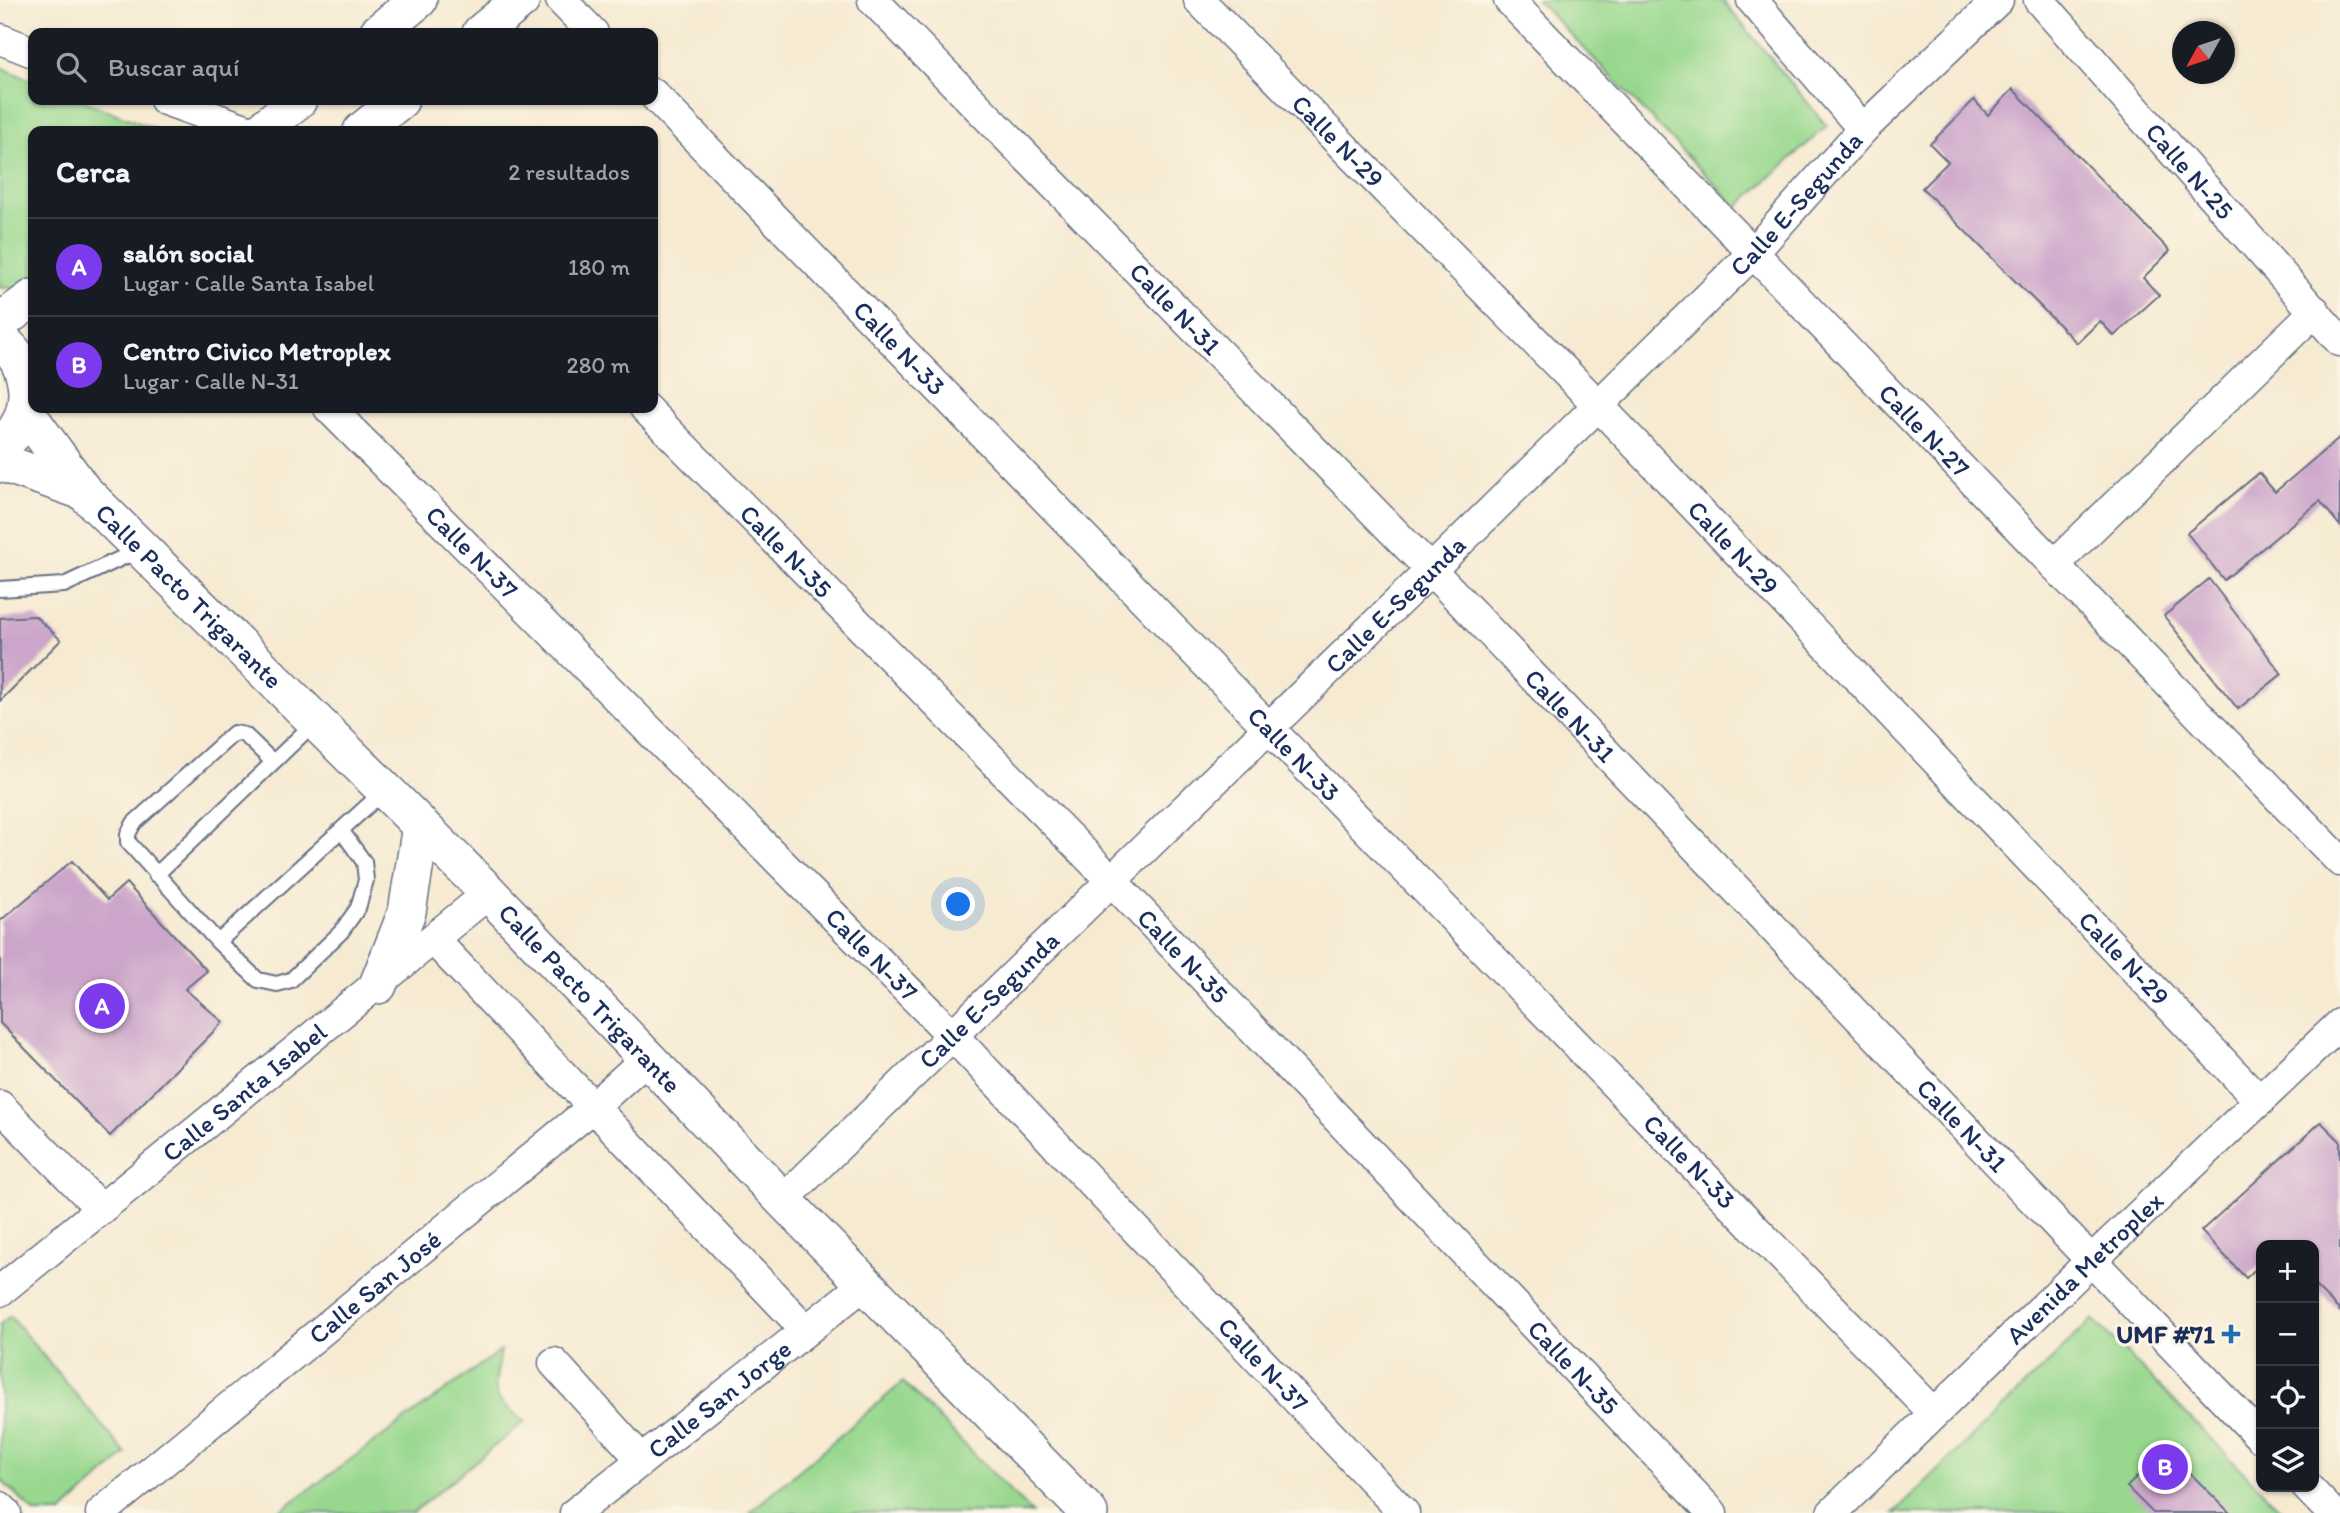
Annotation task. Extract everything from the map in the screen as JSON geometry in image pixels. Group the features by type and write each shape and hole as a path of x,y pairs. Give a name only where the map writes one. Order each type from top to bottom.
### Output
{"street":[{"path":"384,28 418,0"},
{"path":"487,28 521,0"},
{"path":"561,0 588,28"},
{"name":"Calle N-31","path":"873,0 1432,570 2256,1433"},
{"name":"Calle N-29","path":"1199,0 1598,405 2260,1101"},
{"name":"Calle N-27","path":"1509,0 2340,861"},
{"path":"1752,0 1863,129"},
{"name":"Calle E-Segunda","path":"783,1200 1432,570 1753,253 1863,129 1998,0"},
{"name":"Calle N-25","path":"2039,0 2340,341"},
{"path":"0,40 28,50"},
{"name":"Calle N-33","path":"658,99 1934,1413"},
{"path":"178,105 237,126"},
{"path":"267,126 292,105"},
{"path":"371,126 394,105"},
{"path":"0,323 28,302"},
{"path":"2054,565 2315,311"},
{"name":"Calle Pacto Trigarante","path":"0,340 8,346 22,366 28,396"},
{"path":"0,446 15,431 28,396"},
{"name":"Calle Pacto Trigarante","path":"38,413 83,491 489,893 864,1284 1089,1513"},
{"name":"Calle N-37","path":"334,413 953,1035 1404,1513"},
{"name":"Calle N-35","path":"650,413 1112,881 1712,1513"},
{"name":"Calle Pacto Trigarante","path":"0,462 83,491"},
{"path":"378,985 407,912 421,826"},
{"name":"Calle Santa Isabel","path":"0,1291 489,893"},
{"path":"433,939 806,1330"},
{"name":"Avenida Metroplex","path":"1832,1513 2092,1259 2340,1024"},
{"name":"Calle San José","path":"101,1513 592,1108 647,1058"},
{"path":"0,1107 100,1208"},
{"name":"Calle San Jorge","path":"575,1513 864,1284"},
{"path":"554,1363 641,1459"},
{"path":"2312,1492 2332,1513"},
{"path":"0,1507 6,1513"}],"lane":[{"path":"0,589 64,585 142,549"},
{"path":"156,875 316,721"},
{"path":"274,762 245,735 234,733 134,823 128,834 128,842 156,875 218,942 258,979 277,984 291,980 341,932 358,908 366,880 364,862 341,830"},
{"path":"218,942 384,790"}],"green space":[{"path":"1537,0 1722,0 1827,126 1737,207"},
{"path":"0,67 28,79 28,105 94,105 147,126 28,126 28,280 17,288 0,288"},
{"path":"10,1316 126,1454 62,1513 35,1513 0,1479 0,1324"},
{"path":"2093,1319 2256,1485 2256,1492 2263,1492 2284,1513 1894,1513"},
{"path":"501,1350 496,1392 504,1405 525,1421 412,1513 277,1513"},
{"path":"903,1382 1032,1513 749,1513"}],"building":[{"path":"2013,89 2170,251 2143,278 2159,295 2114,336 2100,321 2077,343 1922,188 1948,162 1930,144 1974,100 1988,115"},
{"path":"2340,437 2340,526 2320,501 2224,580 2187,533 2259,473 2275,492"},
{"path":"2209,579 2282,674 2238,709 2164,616"},
{"path":"35,616 61,640 0,701 0,618"},
{"path":"72,861 107,900 126,883 207,971 185,989 223,1022 110,1136 0,1023 0,921"},
{"path":"2321,1122 2340,1141 2340,1311 2319,1290 2319,1240 2256,1240 2256,1269 2246,1278 2201,1231"},
{"path":"2165,1448 2230,1513 2153,1513 2127,1487"}],"place":[{"name":"salón social","path":"102,1006"},
{"name":"UMF #71","path":"2231,1334"},
{"name":"Centro Civico Metroplex","path":"2165,1467"}]}
